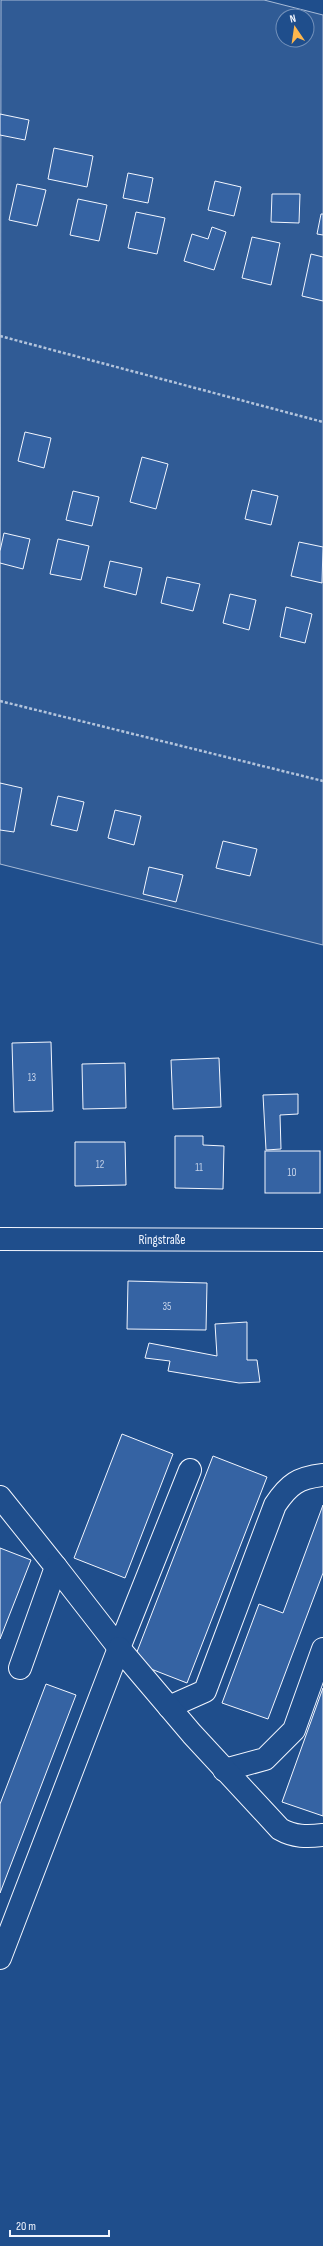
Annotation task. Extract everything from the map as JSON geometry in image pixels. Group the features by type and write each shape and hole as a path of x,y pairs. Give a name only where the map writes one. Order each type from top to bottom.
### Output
{"street":[{"name":"Ringstraße","path":"0,1239 323,1240"},
{"path":"0,1958 119,1648 190,1470"},
{"path":"169,1707 205,1691 276,1505 285,1490 303,1477 323,1475"},
{"path":"0,1497 119,1648 224,1770 280,1829 289,1834 306,1837 323,1835"},
{"path":"20,1668 56,1567"},
{"path":"224,1770 265,1759 294,1730 323,1649"}],"path":[{"path":"0,336 323,422"},
{"path":"0,701 323,780"}],"shaded area":[{"path":"1,0 264,0 295,8 275,8 275,48 315,48 315,13 323,15 323,945 0,864"}],"building":[{"path":"0,114 29,120 25,140 0,135"},
{"path":"54,148 93,156 87,187 48,179"},
{"path":"128,173 153,178 148,203 123,198"},
{"path":"215,181 241,187 234,216 208,210"},
{"path":"17,184 46,190 37,226 9,220"},
{"path":"272,194 300,194 299,223 271,222"},
{"path":"78,199 107,205 99,241 70,235"},
{"path":"136,212 165,218 157,254 128,248"},
{"path":"321,214 323,214 323,235 317,234"},
{"path":"212,227 226,232 214,270 184,261 192,234 208,239"},
{"path":"252,237 280,243 271,285 242,278"},
{"path":"311,254 323,257 323,301 302,296"},
{"path":"25,432 51,438 44,468 18,461"},
{"path":"142,457 168,464 156,509 130,502"},
{"path":"252,490 278,496 271,525 245,519"},
{"path":"73,491 99,497 92,526 66,520"},
{"path":"4,533 30,539 23,569 0,563 0,551"},
{"path":"58,539 89,546 81,580 50,574"},
{"path":"299,542 323,547 322,583 291,576"},
{"path":"110,561 142,568 136,595 104,587"},
{"path":"167,577 200,584 193,611 161,603"},
{"path":"230,594 256,600 249,630 223,623"},
{"path":"286,607 312,614 305,643 280,637"},
{"path":"0,783 22,788 14,832 0,830"},
{"path":"58,796 84,802 77,831 51,825"},
{"path":"115,810 141,816 134,845 108,838"},
{"path":"223,841 257,849 250,876 216,868"},
{"path":"149,867 183,875 176,902 143,894"},
{"path":"51,1042 53,1111 14,1112 12,1043"},
{"path":"219,1058 221,1107 173,1109 171,1060"},
{"path":"125,1063 126,1108 83,1109 82,1064"},
{"path":"298,1094 298,1114 280,1115 281,1149 266,1150 263,1095"},
{"path":"175,1136 203,1136 203,1145 224,1146 223,1189 175,1188"},
{"path":"75,1142 125,1142 126,1185 75,1186"},
{"path":"265,1151 320,1151 320,1193 265,1193"},
{"path":"128,1281 207,1283 206,1330 127,1329"},
{"path":"247,1322 247,1360 257,1360 260,1382 239,1383 168,1371 170,1361 145,1358 149,1343 217,1356 215,1324"},
{"path":"122,1434 173,1454 125,1578 74,1558"},
{"path":"213,1456 267,1477 187,1683 133,1662"},
{"path":"323,1505 323,1573 268,1719 222,1703 259,1604 283,1613"},
{"path":"0,1548 31,1560 0,1639"},
{"path":"46,1684 76,1695 0,1893 0,1804"},
{"path":"323,1688 323,1816 282,1802"}]}
